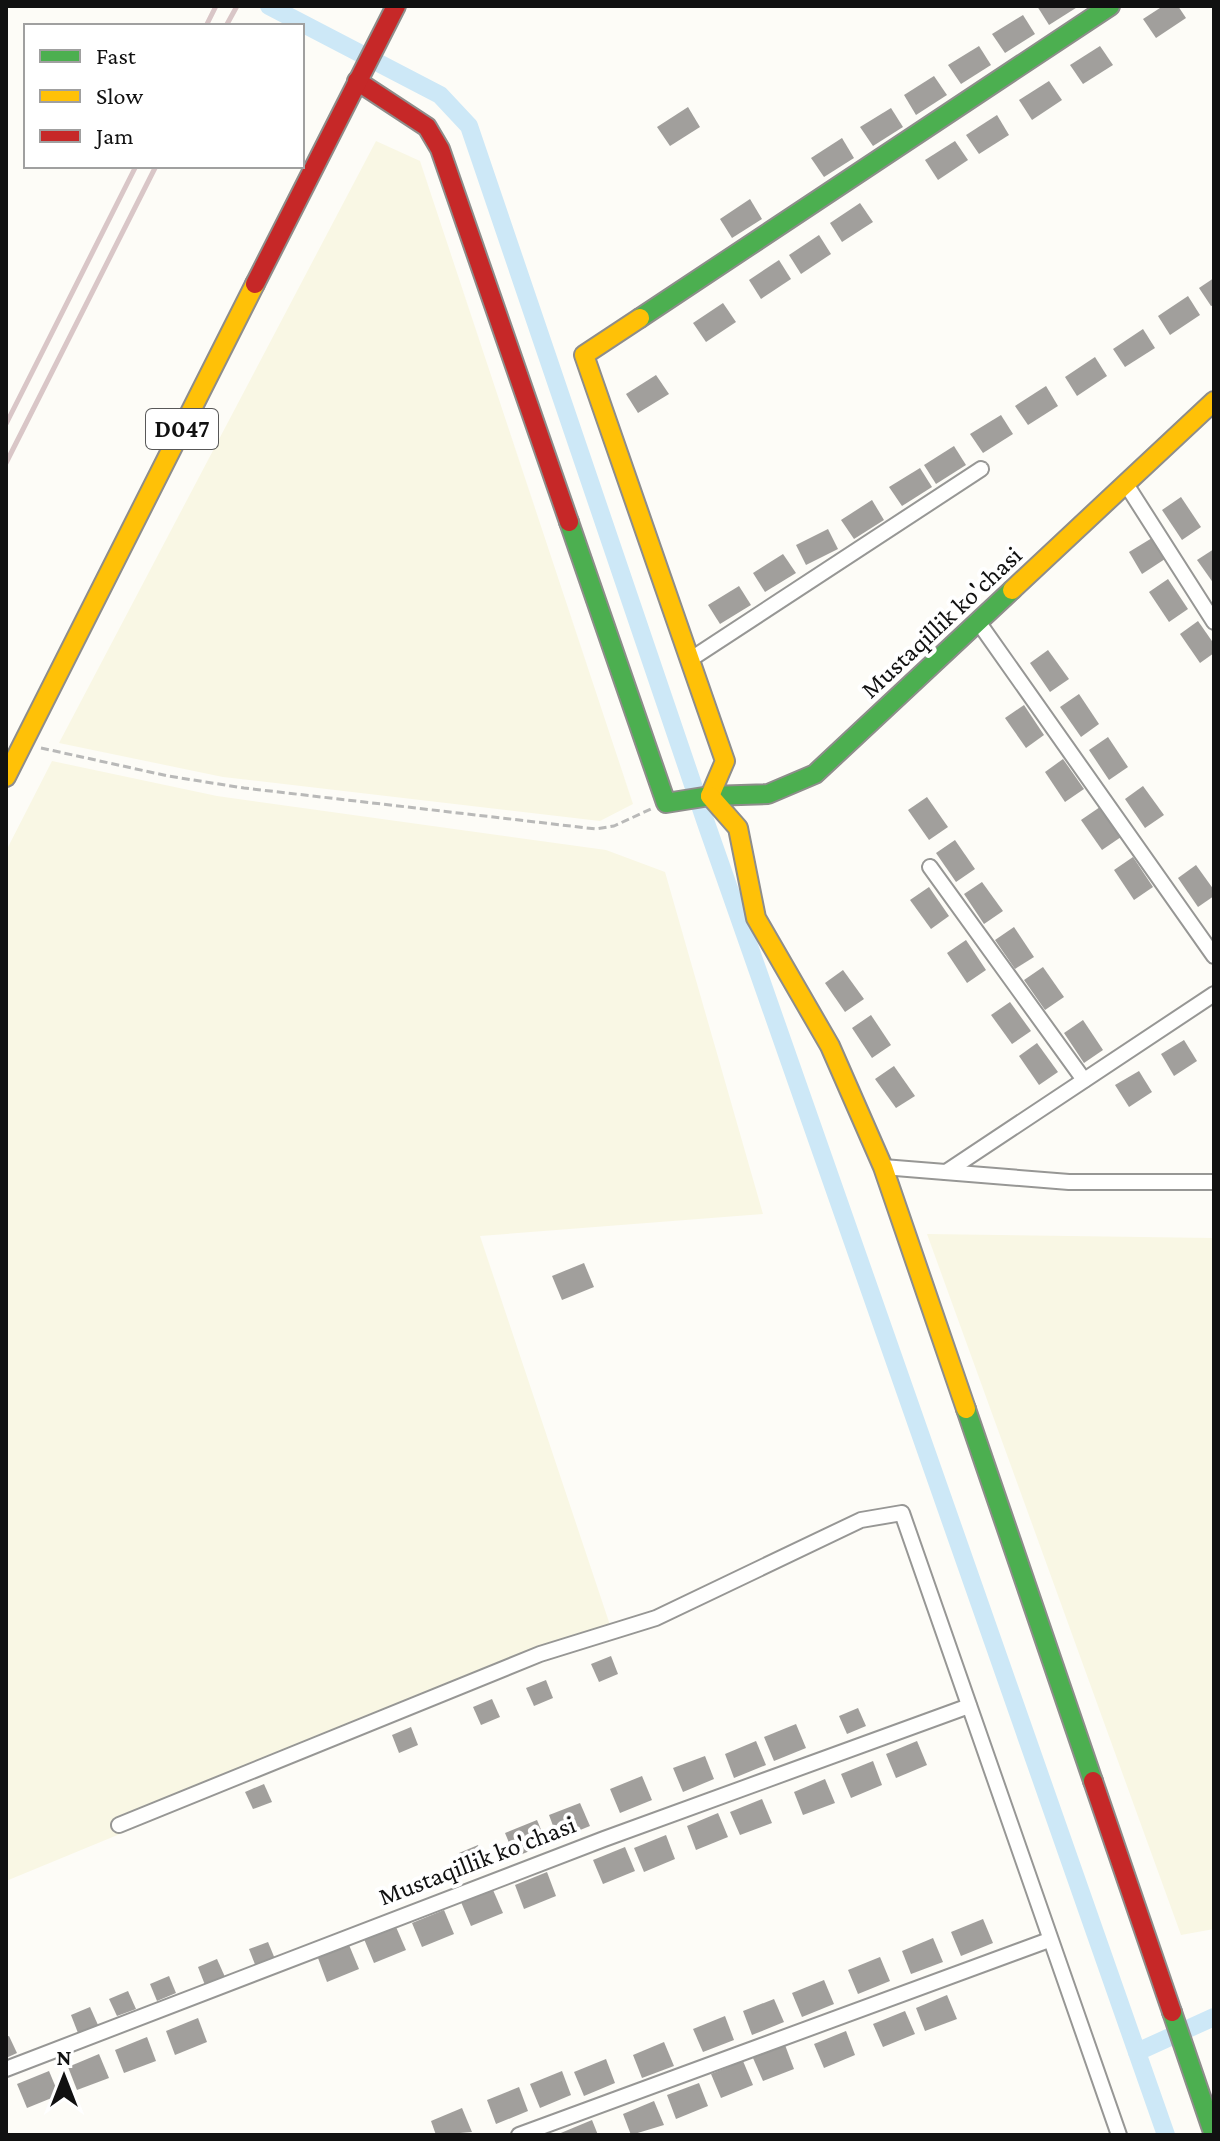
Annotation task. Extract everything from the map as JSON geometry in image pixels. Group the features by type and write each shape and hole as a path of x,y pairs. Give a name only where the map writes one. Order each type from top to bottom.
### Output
{"street":[{"name":"D047","path":"6,777 396,6"},
{"path":"1110,6 584,355 725,761 710,796 738,828 756,918 830,1046 883,1167 1214,2135"},
{"path":"357,81 427,127 440,149 666,803"},
{"name":"Mustaqillik ko'chasi","path":"666,803 710,796 768,794 815,774 1214,401"},
{"path":"691,659 981,469"},
{"path":"1126,484 1214,622"},
{"path":"979,623 1214,956"},
{"path":"930,867 1084,1080"},
{"path":"946,1172 1214,994"},
{"path":"883,1167 1069,1182 1214,1182"},
{"path":"119,1825 540,1654 656,1618 861,1520 902,1513 1119,2135"},
{"name":"Mustaqillik ko'chasi","path":"6,2069 604,1839 969,1706"},
{"path":"519,2135 1049,1940"}],"path":[{"path":"23,745 168,776 276,792 596,829 614,826 666,803"}],"shaded area":[{"path":"376,141 420,161 633,804 600,821 223,777 59,743"},
{"path":"52,761 217,796 606,850 665,872 763,1214 480,1236 612,1631 6,1881 6,851"},
{"path":"927,1234 1214,1238 1214,1929 1181,1935"}],"building":[{"path":"1037,6 1079,6 1049,25"},
{"path":"1163,6 1178,6 1186,18 1156,38 1143,19"},
{"path":"1023,15 1035,34 1005,53 992,34"},
{"path":"979,46 991,65 961,84 948,65"},
{"path":"1100,46 1113,65 1083,84 1070,65"},
{"path":"934,76 947,95 916,115 904,95"},
{"path":"1049,81 1062,100 1032,120 1019,100"},
{"path":"688,107 700,127 670,146 657,127"},
{"path":"891,108 903,127 873,146 860,127"},
{"path":"997,115 1009,135 979,154 966,135"},
{"path":"842,138 854,158 824,177 811,158"},
{"path":"955,141 968,160 938,180 925,160"},
{"path":"750,199 762,219 732,238 720,219"},
{"path":"860,203 873,222 842,242 830,223"},
{"path":"819,235 831,254 801,274 789,255"},
{"path":"779,260 791,279 761,299 749,280"},
{"path":"1214,278 1214,305 1211,306 1199,288"},
{"path":"1188,296 1200,315 1170,335 1158,316"},
{"path":"723,303 736,322 706,342 693,323"},
{"path":"1143,329 1155,348 1125,367 1113,349"},
{"path":"1095,357 1107,376 1077,396 1065,377"},
{"path":"656,375 669,394 638,413 626,394"},
{"path":"1046,386 1058,406 1028,425 1015,406"},
{"path":"1001,415 1013,434 983,453 970,434"},
{"path":"954,446 966,465 936,484 924,465"},
{"path":"920,468 932,487 902,506 889,487"},
{"path":"1181,497 1201,527 1182,540 1162,510"},
{"path":"872,500 884,520 854,539 841,520"},
{"path":"828,529 838,549 806,565 796,545"},
{"path":"1152,538 1165,559 1142,574 1129,552"},
{"path":"1214,549 1214,584 1197,560"},
{"path":"783,554 796,573 765,592 753,573"},
{"path":"1168,579 1188,609 1169,622 1149,592"},
{"path":"739,586 751,605 720,624 708,605"},
{"path":"1198,621 1214,644 1214,653 1200,663 1180,634"},
{"path":"1048,650 1069,679 1050,692 1030,663"},
{"path":"1079,694 1099,724 1081,737 1060,707"},
{"path":"1024,705 1044,735 1026,748 1005,718"},
{"path":"1108,737 1128,767 1109,780 1089,750"},
{"path":"1063,759 1084,789 1065,802 1045,772"},
{"path":"1143,786 1164,815 1145,828 1125,799"},
{"path":"927,797 948,827 929,840 908,810"},
{"path":"1100,807 1121,837 1102,850 1081,820"},
{"path":"955,840 975,869 956,882 936,853"},
{"path":"1133,857 1153,887 1134,900 1114,870"},
{"path":"1196,865 1214,890 1214,896 1198,907 1178,878"},
{"path":"982,882 1003,911 984,924 964,894"},
{"path":"929,887 949,916 931,929 910,900"},
{"path":"1014,927 1034,957 1015,969 995,940"},
{"path":"966,940 986,970 967,983 947,953"},
{"path":"1043,967 1064,997 1045,1010 1024,980"},
{"path":"843,970 864,999 845,1012 825,983"},
{"path":"1010,1002 1031,1031 1012,1044 991,1015"},
{"path":"871,1015 891,1045 872,1058 852,1028"},
{"path":"1083,1020 1103,1050 1084,1063 1064,1033"},
{"path":"1184,1040 1197,1061 1174,1076 1161,1054"},
{"path":"1037,1043 1058,1072 1039,1085 1019,1056"},
{"path":"894,1066 915,1096 896,1108 875,1079"},
{"path":"1139,1071 1152,1092 1129,1107 1115,1085"},
{"path":"584,1263 594,1287 562,1300 552,1276"},
{"path":"611,1656 618,1674 599,1682 591,1664"},
{"path":"546,1680 553,1698 534,1706 526,1688"},
{"path":"492,1699 500,1717 481,1725 473,1707"},
{"path":"858,1708 866,1726 847,1734 839,1716"},
{"path":"796,1724 806,1748 774,1761 764,1737"},
{"path":"411,1727 418,1745 399,1753 392,1735"},
{"path":"756,1741 766,1765 734,1778 725,1754"},
{"path":"917,1741 927,1765 896,1778 886,1754"},
{"path":"705,1756 714,1779 683,1792 673,1768"},
{"path":"873,1761 882,1785 851,1798 841,1774"},
{"path":"642,1776 652,1800 620,1813 610,1789"},
{"path":"825,1779 835,1803 803,1815 794,1792"},
{"path":"264,1784 272,1802 253,1809 245,1792"},
{"path":"762,1799 772,1823 740,1835 730,1812"},
{"path":"580,1803 590,1826 558,1839 549,1815"},
{"path":"718,1813 728,1837 696,1850 687,1826"},
{"path":"537,1820 547,1844 515,1857 505,1833"},
{"path":"666,1835 675,1859 644,1872 634,1848"},
{"path":"478,1845 485,1863 466,1871 459,1853"},
{"path":"625,1847 635,1871 603,1884 593,1860"},
{"path":"547,1872 556,1896 524,1909 515,1885"},
{"path":"493,1890 503,1913 471,1926 461,1902"},
{"path":"444,1910 454,1934 422,1947 412,1923"},
{"path":"983,1919 993,1943 961,1956 951,1932"},
{"path":"396,1927 406,1950 374,1963 364,1939"},
{"path":"933,1938 943,1962 911,1974 902,1951"},
{"path":"268,1942 275,1959 256,1967 249,1949"},
{"path":"349,1945 359,1969 327,1982 318,1958"},
{"path":"880,1957 890,1981 858,1994 848,1970"},
{"path":"217,1959 225,1977 205,1985 198,1967"},
{"path":"169,1976 176,1993 157,2001 150,1984"},
{"path":"824,1980 834,2004 802,2017 792,1993"},
{"path":"128,1991 136,2009 117,2016 109,1999"},
{"path":"947,1995 957,2019 925,2031 916,2008"},
{"path":"774,1999 784,2022 752,2035 743,2011"},
{"path":"90,2007 98,2025 78,2033 71,2015"},
{"path":"905,2011 915,2034 883,2047 873,2024"},
{"path":"725,2016 734,2040 703,2052 693,2029"},
{"path":"198,2018 207,2042 175,2055 166,2031"},
{"path":"846,2031 855,2055 824,2068 814,2044"},
{"path":"9,2036 17,2053 6,2058 6,2037"},
{"path":"147,2037 156,2061 124,2073 115,2050"},
{"path":"664,2042 674,2066 642,2078 633,2055"},
{"path":"785,2045 794,2069 763,2081 753,2058"},
{"path":"99,2054 109,2078 77,2090 68,2067"},
{"path":"606,2059 615,2083 584,2096 574,2072"},
{"path":"743,2061 753,2085 721,2098 711,2074"},
{"path":"49,2071 59,2095 27,2108 17,2084"},
{"path":"562,2071 571,2095 540,2108 530,2084"},
{"path":"699,2083 708,2106 676,2119 667,2095"},
{"path":"519,2087 528,2111 496,2124 487,2100"},
{"path":"654,2101 664,2125 631,2135 623,2114"},
{"path":"462,2108 472,2132 436,2135 431,2121"},
{"path":"592,2120 598,2135 556,2135"}],"waterway":[{"path":"269,6 304,24"},
{"path":"304,24 440,95 469,126 706,823 1166,2135"},
{"path":"1137,2052 1214,2017"}],"railway":[{"path":"207,24 216,6"},
{"path":"227,24 237,6"},
{"path":"6,424 135,168"},
{"path":"6,463 155,168"}],"traffic: fast":[{"path":"640,318 1110,6"},
{"path":"569,522 666,803 710,796 768,794 815,774 1012,590"},
{"path":"966,1409 1093,1781"},
{"path":"1172,2012 1214,2135"}],"traffic: slow":[{"path":"6,777 255,284"},
{"path":"640,318 584,355 725,761 710,796"},
{"path":"1012,590 1214,401"},
{"path":"710,796 738,828 756,918 830,1046 883,1167 966,1409"}],"traffic: jam":[{"path":"255,284 396,6"},
{"path":"357,81 427,127 440,149 569,522"},
{"path":"1093,1781 1172,2012"}]}
